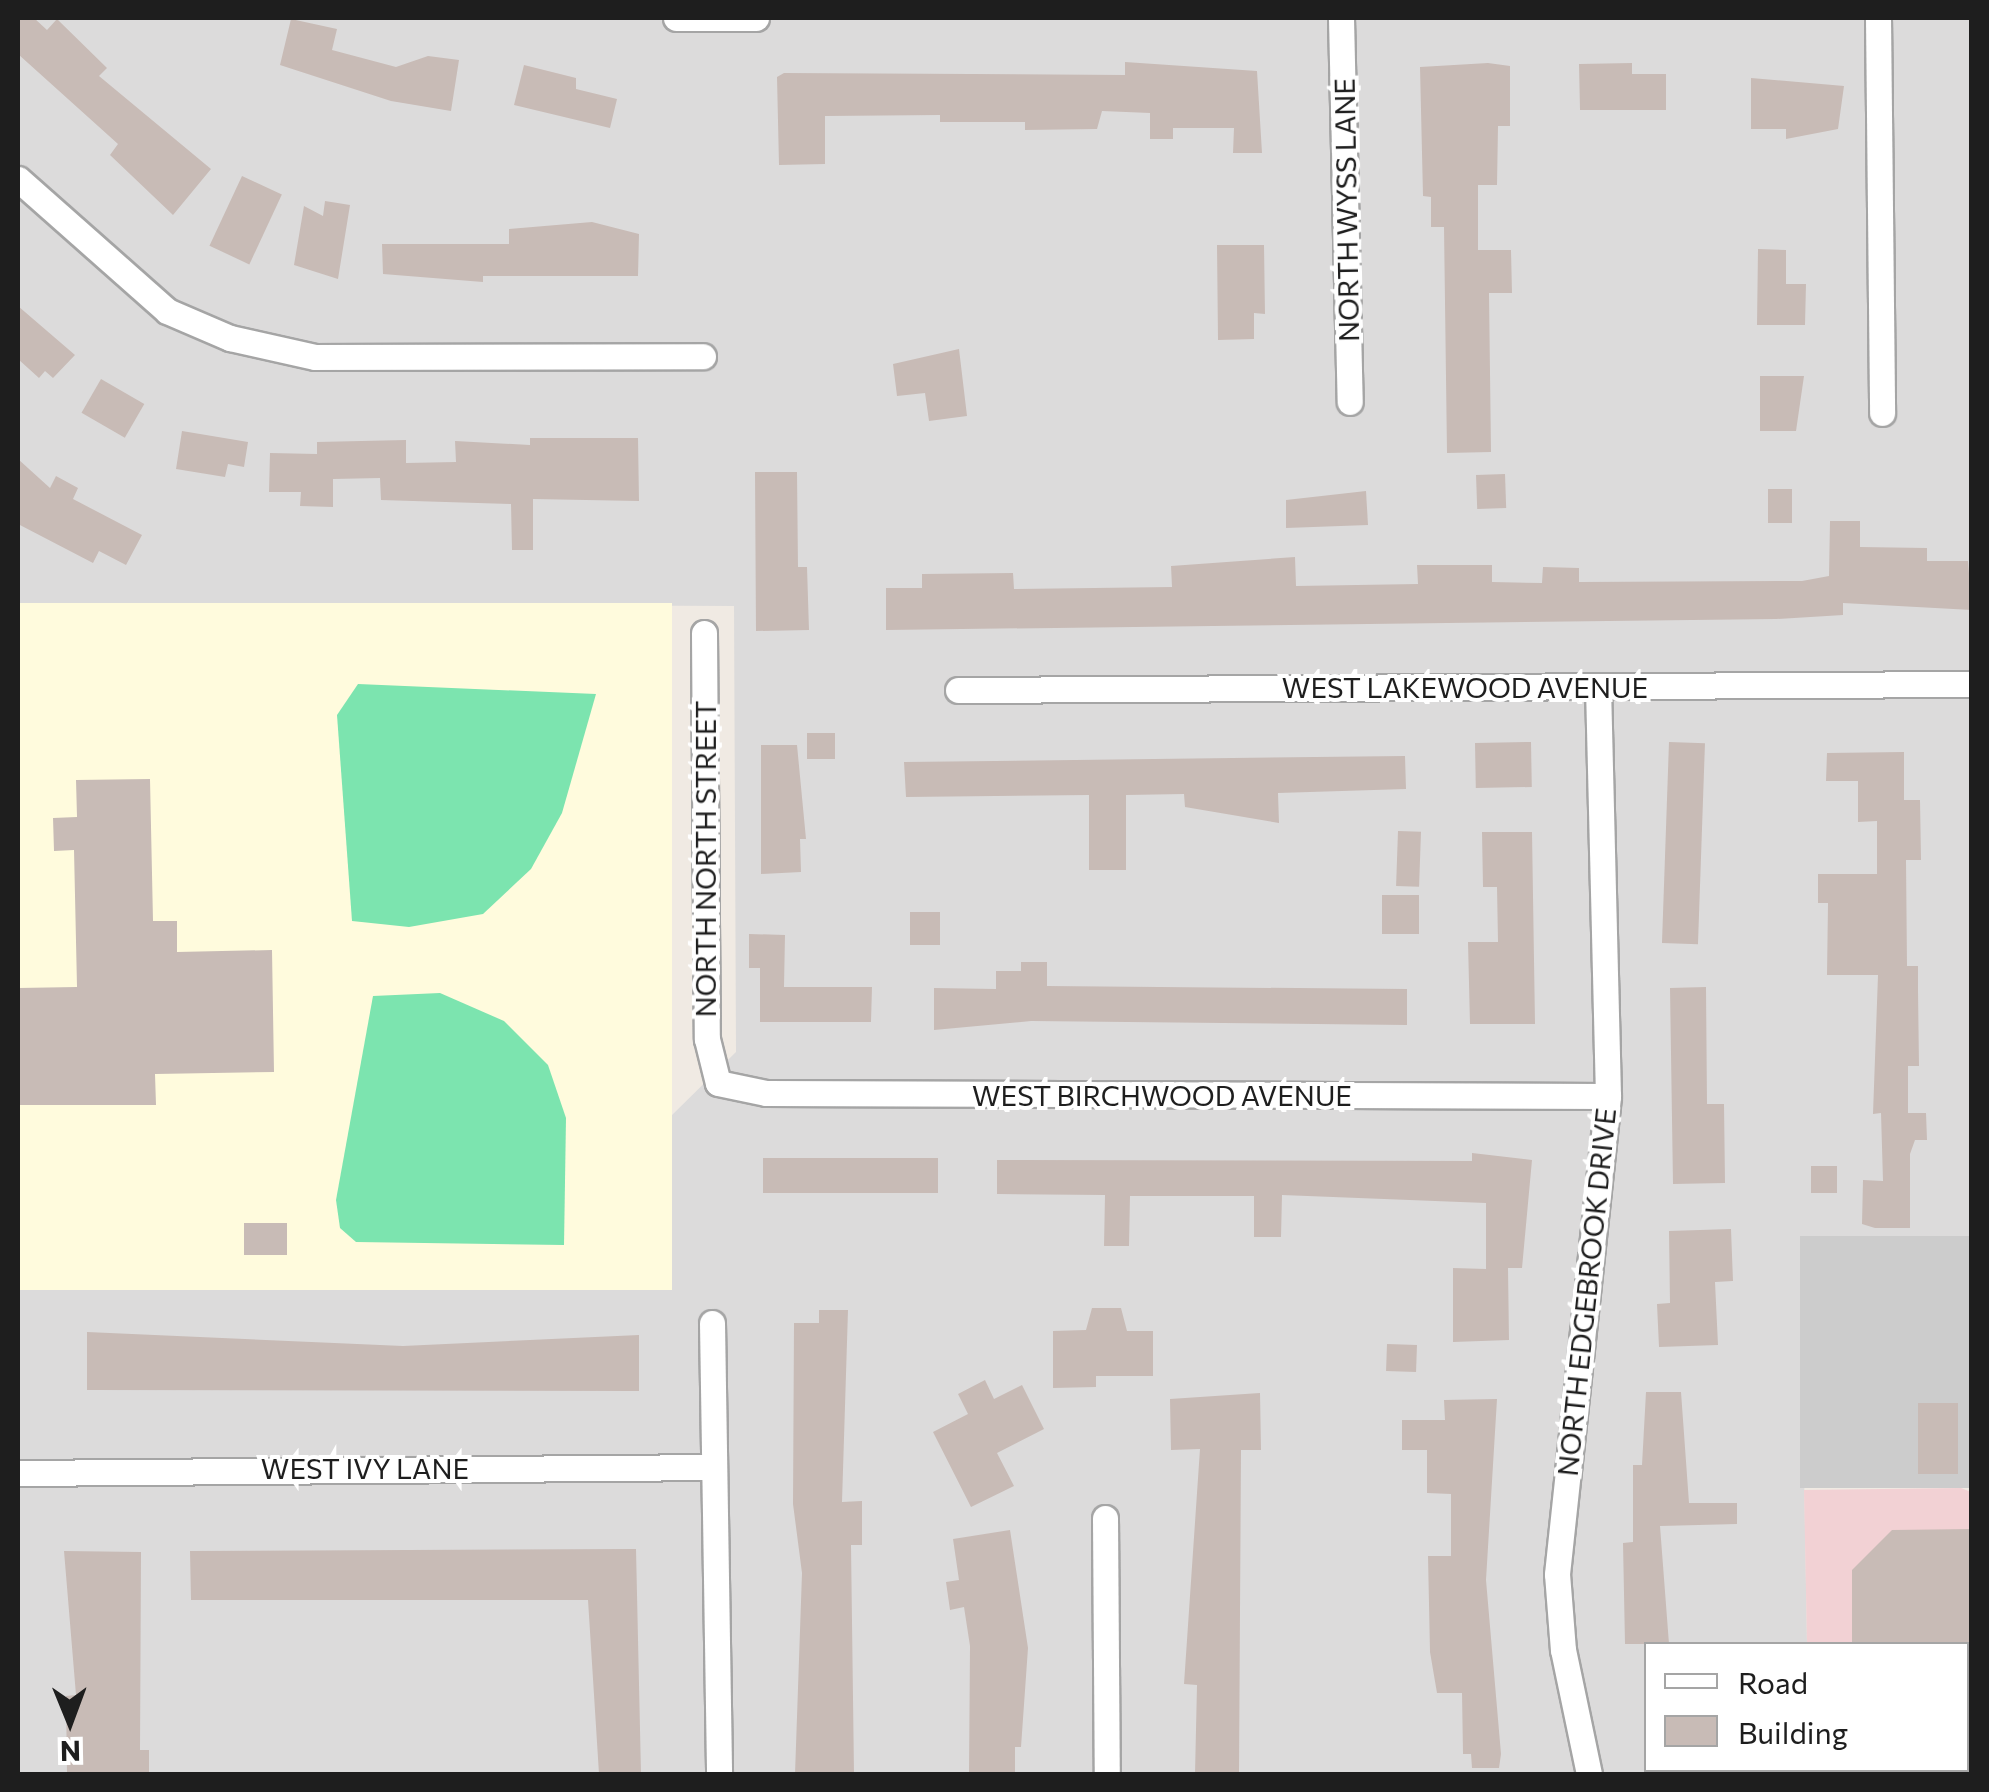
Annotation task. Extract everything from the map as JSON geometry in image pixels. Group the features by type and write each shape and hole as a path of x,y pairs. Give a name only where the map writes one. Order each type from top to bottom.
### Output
{"street":[{"path":"676,18 756,18"},
{"name":"NORTH WYSS LANE","path":"1342,18 1350,402"},
{"path":"1878,18 1882,413"},
{"path":"18,179 168,310 230,338 315,357 703,356"},
{"name":"NORTH NORTH STREET","path":"704,632 706,1040 718,1083"},
{"name":"WEST LAKEWOOD AVENUE","path":"958,690 1972,684"},
{"name":"NORTH EDGEBROOK DRIVE","path":"1588,1774 1562,1650 1557,1574 1608,1096 1598,686"},
{"name":"WEST BIRCHWOOD AVENUE","path":"718,1083 766,1093 1608,1096"},
{"path":"712,1322 719,1774"},
{"name":"WEST IVY LANE","path":"18,1473 713,1467"},
{"path":"1105,1518 1107,1774"}],"shaded area":[{"path":"18,18 1971,18 1971,1236 1800,1237 1807,1642 1644,1642 1644,1772 1809,1774 18,1774 18,1290 671,1284 672,1115 736,1052 734,606 18,603"},
{"path":"18,603 672,603 672,1290 18,1290"},
{"path":"1800,1236 1971,1236 1971,1488 1800,1488"},
{"path":"1961,1488 1971,1492 1971,1774 1809,1774 1969,1772 1969,1642 1807,1642 1804,1490"}],"green space":[{"path":"358,684 596,694 562,813 531,869 483,914 409,927 352,921 337,715"},
{"path":"440,993 504,1021 548,1065 566,1118 564,1245 356,1242 340,1228 336,1200 373,996"}],"building":[{"path":"18,18 34,18 47,30 57,19 107,68 99,76 211,169 173,215 110,155 118,144 18,54"},
{"path":"291,19 337,29 332,50 396,67 428,56 459,60 451,111 391,101 280,65"},
{"path":"1125,62 1257,71 1262,153 1233,153 1234,128 1173,128 1173,139 1150,139 1150,113 1102,111 1097,129 1025,130 1025,122 940,122 940,115 825,116 825,164 779,165 777,77 784,73 1125,75"},
{"path":"1488,63 1510,66 1510,126 1498,126 1497,185 1478,185 1478,250 1511,250 1512,293 1489,293 1491,452 1447,453 1444,227 1431,227 1431,197 1423,196 1420,67"},
{"path":"1632,63 1632,74 1666,74 1666,110 1580,110 1579,64"},
{"path":"524,65 576,78 576,89 617,99 610,128 514,105"},
{"path":"1751,78 1844,86 1838,129 1786,139 1786,129 1751,129"},
{"path":"242,176 282,195 249,264 209,246"},
{"path":"325,201 350,205 338,279 294,265 304,206 323,216"},
{"path":"592,222 639,234 638,276 483,276 483,282 383,274 382,244 509,244 509,229"},
{"path":"1217,245 1264,245 1265,314 1254,313 1254,339 1218,340"},
{"path":"1758,249 1786,250 1786,284 1806,284 1805,325 1757,325"},
{"path":"18,306 75,355 53,378 45,371 39,378 18,359"},
{"path":"959,349 967,416 929,421 925,393 897,396 893,364"},
{"path":"1760,376 1804,376 1796,431 1760,431"},
{"path":"101,379 144,404 125,438 82,413"},
{"path":"182,431 248,442 244,467 228,464 225,477 176,469"},
{"path":"530,438 638,438 639,501 533,499 533,550 512,550 511,504 381,500 380,478 333,479 333,507 300,506 301,492 269,492 270,453 317,454 317,442 406,440 406,463 456,462 455,441 530,445"},
{"path":"18,459 50,488 56,476 78,488 73,499 142,535 126,565 99,551 93,563 18,524"},
{"path":"755,472 797,472 798,567 807,567 809,630 756,631"},
{"path":"1505,474 1506,508 1477,509 1476,475"},
{"path":"1768,489 1792,489 1792,523 1768,523"},
{"path":"1366,491 1368,525 1286,528 1286,500"},
{"path":"1830,521 1860,521 1860,547 1927,548 1927,561 1968,561 1972,610 1843,603 1843,615 1776,619 886,630 886,588 922,588 922,574 1013,573 1014,589 1172,587 1171,566 1295,557 1296,586 1418,584 1417,565 1492,565 1492,582 1542,583 1543,567 1579,568 1579,582 1802,581 1829,576"},
{"path":"807,733 835,733 835,759 807,759"},
{"path":"1531,742 1532,787 1476,788 1475,743"},
{"path":"1669,742 1705,743 1698,944 1662,943"},
{"path":"761,745 797,745 806,839 800,839 801,872 761,874"},
{"path":"1904,752 1904,800 1920,800 1921,860 1906,860 1907,966 1918,966 1919,1066 1908,1066 1908,1113 1926,1113 1927,1140 1915,1140 1910,1154 1910,1228 1875,1228 1862,1224 1863,1180 1883,1181 1881,1113 1873,1114 1878,975 1827,975 1828,903 1818,903 1818,874 1877,874 1877,821 1858,822 1858,781 1826,781 1827,753"},
{"path":"1405,756 1406,789 1278,793 1279,823 1185,807 1184,794 1126,795 1126,870 1089,870 1089,795 906,797 904,762"},
{"path":"150,779 153,921 177,921 177,952 272,950 274,1072 155,1074 156,1105 18,1105 18,988 77,987 74,850 54,851 53,818 77,817 76,780"},
{"path":"1398,831 1421,832 1419,887 1396,886"},
{"path":"1482,832 1532,832 1535,1024 1470,1024 1468,942 1498,942 1497,887 1483,887"},
{"path":"1382,895 1419,895 1419,934 1382,934"},
{"path":"910,912 940,912 940,945 910,945"},
{"path":"749,934 785,935 784,987 872,987 871,1022 760,1022 760,968 749,968"},
{"path":"1021,962 1047,962 1047,986 1407,989 1407,1025 1031,1021 934,1030 934,988 996,989 996,971 1021,971"},
{"path":"1706,987 1707,1104 1724,1104 1725,1183 1673,1184 1670,988"},
{"path":"1472,1153 1532,1160 1522,1268 1508,1268 1509,1340 1453,1342 1453,1268 1486,1269 1486,1203 1282,1195 1281,1237 1254,1237 1254,1196 1130,1196 1129,1246 1104,1246 1105,1195 997,1194 997,1160 1472,1161"},
{"path":"763,1158 938,1158 938,1193 763,1193"},
{"path":"1811,1166 1837,1166 1837,1193 1811,1193"},
{"path":"244,1223 287,1223 287,1255 244,1255"},
{"path":"1731,1229 1733,1281 1715,1282 1718,1345 1659,1347 1657,1304 1670,1303 1669,1231"},
{"path":"1092,1308 1121,1308 1127,1331 1153,1331 1153,1376 1096,1376 1096,1387 1053,1388 1053,1331 1086,1330"},
{"path":"819,1310 848,1310 842,1502 862,1501 862,1545 851,1545 854,1774 795,1774 802,1573 793,1504 794,1323 819,1323"},
{"path":"87,1332 403,1346 639,1335 639,1391 87,1390"},
{"path":"1387,1344 1417,1345 1416,1372 1386,1371"},
{"path":"985,1380 994,1399 1022,1385 1044,1429 997,1453 1014,1486 971,1507 933,1432 968,1414 958,1394"},
{"path":"1646,1392 1681,1392 1689,1503 1737,1503 1737,1524 1660,1526 1669,1642 1625,1644 1623,1543 1633,1542 1633,1465 1642,1465"},
{"path":"1260,1393 1261,1450 1241,1450 1239,1774 1195,1774 1197,1685 1184,1684 1200,1449 1171,1450 1170,1399"},
{"path":"1497,1399 1486,1580 1501,1754 1499,1768 1472,1768 1471,1754 1463,1754 1462,1693 1437,1693 1430,1652 1428,1556 1451,1556 1451,1494 1427,1493 1427,1450 1402,1450 1402,1420 1445,1420 1444,1400"},
{"path":"1918,1403 1958,1403 1958,1474 1918,1474"},
{"path":"1972,1529 1972,1644 1852,1642 1852,1570 1892,1530"},
{"path":"1010,1530 1028,1648 1021,1747 1015,1747 1015,1774 969,1774 970,1646 964,1607 950,1610 946,1582 959,1580 953,1539"},
{"path":"636,1549 641,1774 599,1774 588,1600 191,1600 190,1551"},
{"path":"64,1551 141,1552 140,1750 149,1750 149,1774 67,1774 66,1696 76,1695"}]}
